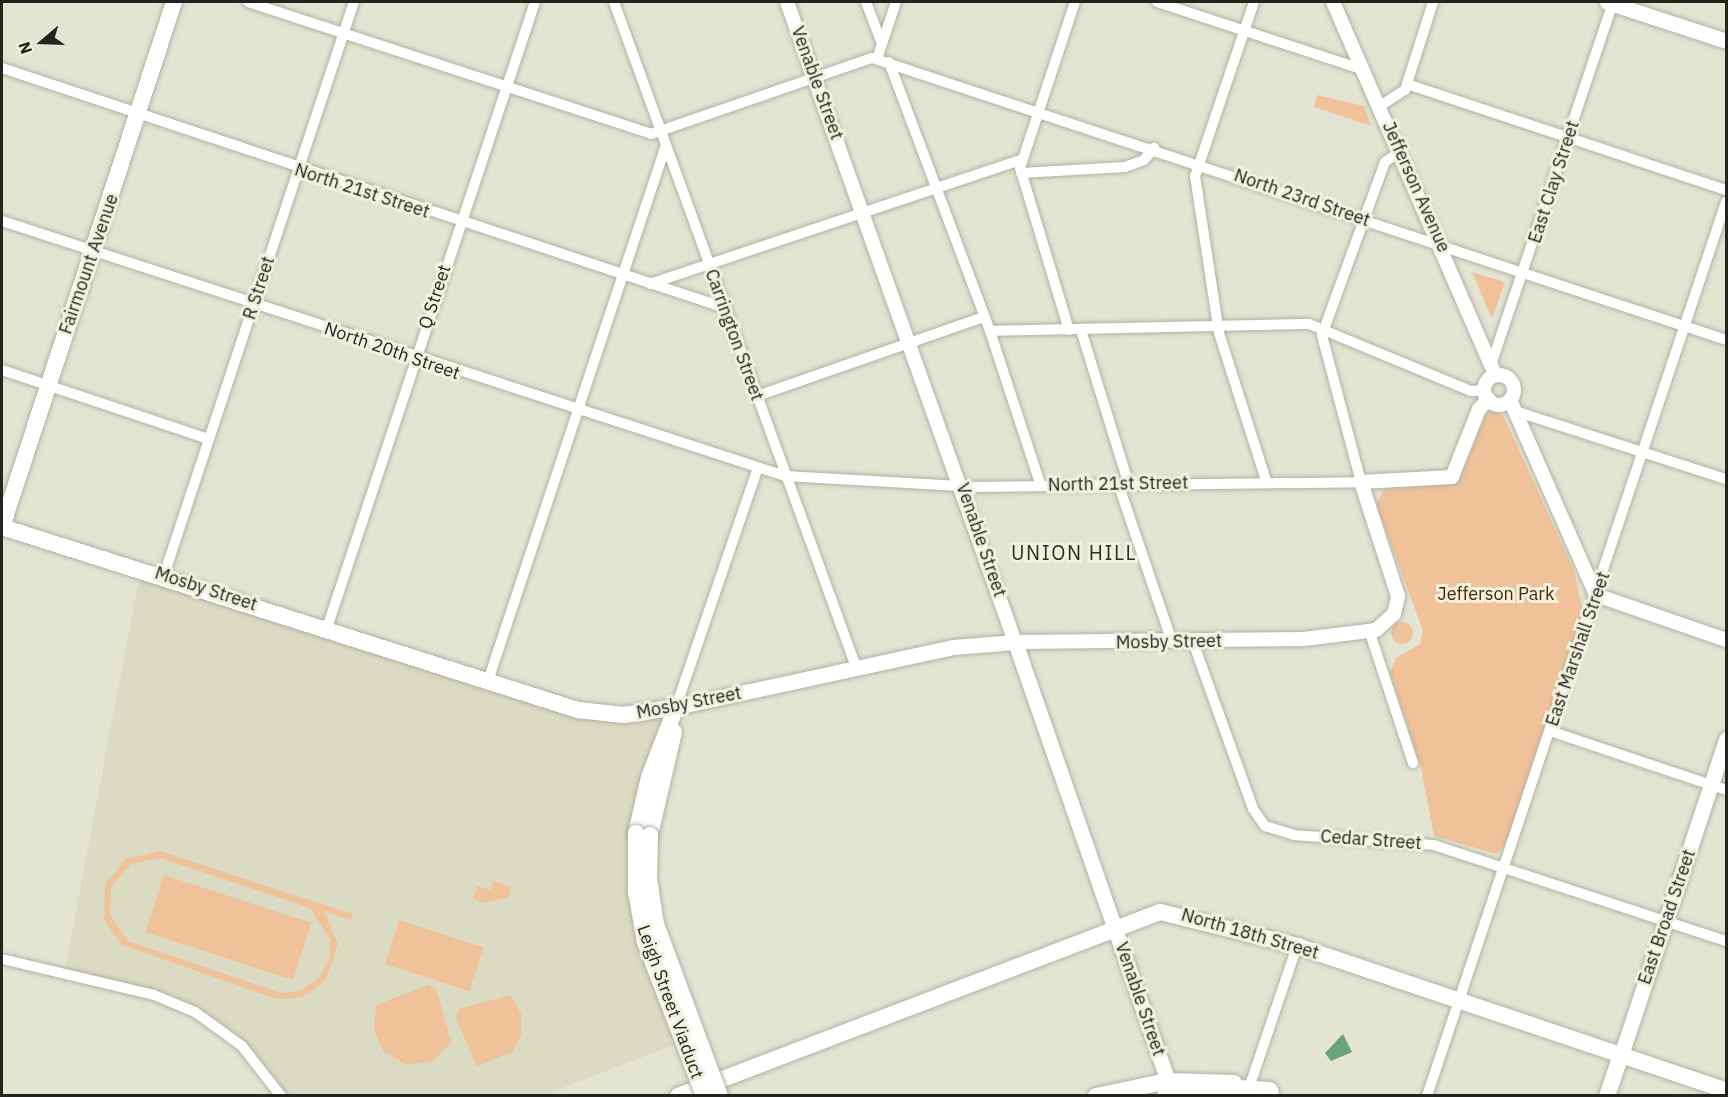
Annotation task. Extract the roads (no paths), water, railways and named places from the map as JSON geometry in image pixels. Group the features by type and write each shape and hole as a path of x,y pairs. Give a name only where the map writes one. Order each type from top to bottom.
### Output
{"highway":[{"path":"1168,1088 1224,1089 1275,1094"}],"main road":[{"name":"Fairmount Avenue","path":"2,527 174,2"},
{"path":"1611,2 1726,41"},
{"name":"Mosby Street","path":"2,527 164,575 592,713 676,707 953,646 1015,642"},
{"name":"Venable Street","path":"1015,642 1168,1088"},
{"name":"Leigh Street Viaduct","path":"676,707 649,777 636,892 645,942 704,1095"},
{"name":"East Broad Street","path":"1607,1095 1726,739"},
{"name":"Leigh Street Viaduct","path":"643,834 656,924 720,1095"},
{"name":"North 18th Street","path":"678,1095 1149,914 1181,913 1297,946 1726,1090"},
{"path":"1096,1095 1168,1088 1250,1085 1275,1094"}],"street":[{"path":"248,2 639,132 661,131 814,76 877,59 896,2"},
{"name":"R Street","path":"164,575 354,2"},
{"name":"Q Street","path":"327,628 459,223 535,2"},
{"name":"Carrington Street","path":"615,2 784,476 856,667"},
{"name":"Venable Street","path":"787,2 912,340 1015,642"},
{"path":"866,2 882,44"},
{"path":"1074,2 1021,160 1021,173 1075,330 1172,642"},
{"path":"1156,2 1364,70"},
{"path":"1254,2 1197,163 1217,324 1266,480"},
{"name":"Jefferson Avenue","path":"1333,2 1401,151 1494,368 1509,380 1513,405"},
{"path":"1380,106 1398,97 1407,84 1433,2"},
{"name":"East Clay Street","path":"1494,368 1611,2"},
{"name":"North 23rd Street","path":"877,59 1154,148 1726,340"},
{"path":"889,63 981,318 990,331 1041,486"},
{"name":"North 21st Street","path":"2,69 140,111 298,170 624,278 725,308"},
{"path":"1407,84 1726,190"},
{"path":"488,681 624,278 666,145"},
{"path":"1021,173 1125,167 1144,160 1154,148"},
{"path":"1401,151 1384,162 1324,328 1322,345 1361,482 1397,591 1394,614 1370,633 1413,763"},
{"path":"650,284 934,185 1021,160"},
{"name":"East Marshall Street","path":"1427,1095 1726,202"},
{"name":"North 20th Street","path":"2,221 757,471 784,476"},
{"path":"757,396 912,340 981,318"},
{"path":"990,331 1217,324 1324,328 1471,391 1487,395 1500,405 1513,405 1726,479"},
{"path":"1487,395 1494,368"},
{"path":"2,370 208,439"},
{"name":"North 21st Street","path":"784,476 963,487 1266,480 1361,482 1452,477 1479,409 1487,395"},
{"path":"1513,405 1596,595 1726,640"},
{"path":"676,707 757,471"},
{"name":"Mosby Street","path":"1015,642 1193,642 1370,633"},
{"name":"Cedar Street","path":"1193,642 1253,809 1265,826 1294,835 1434,845 1505,864 1726,941"},
{"path":"1550,730 1726,790"},
{"path":"1250,1085 1297,946"},
{"path":"2,959 154,995 195,1012 242,1046 281,1095"}],"district":[{"name":"UNION HILL","path":"1074,552"}],"park label":[{"name":"Jefferson Park","path":"1496,594"}]}
